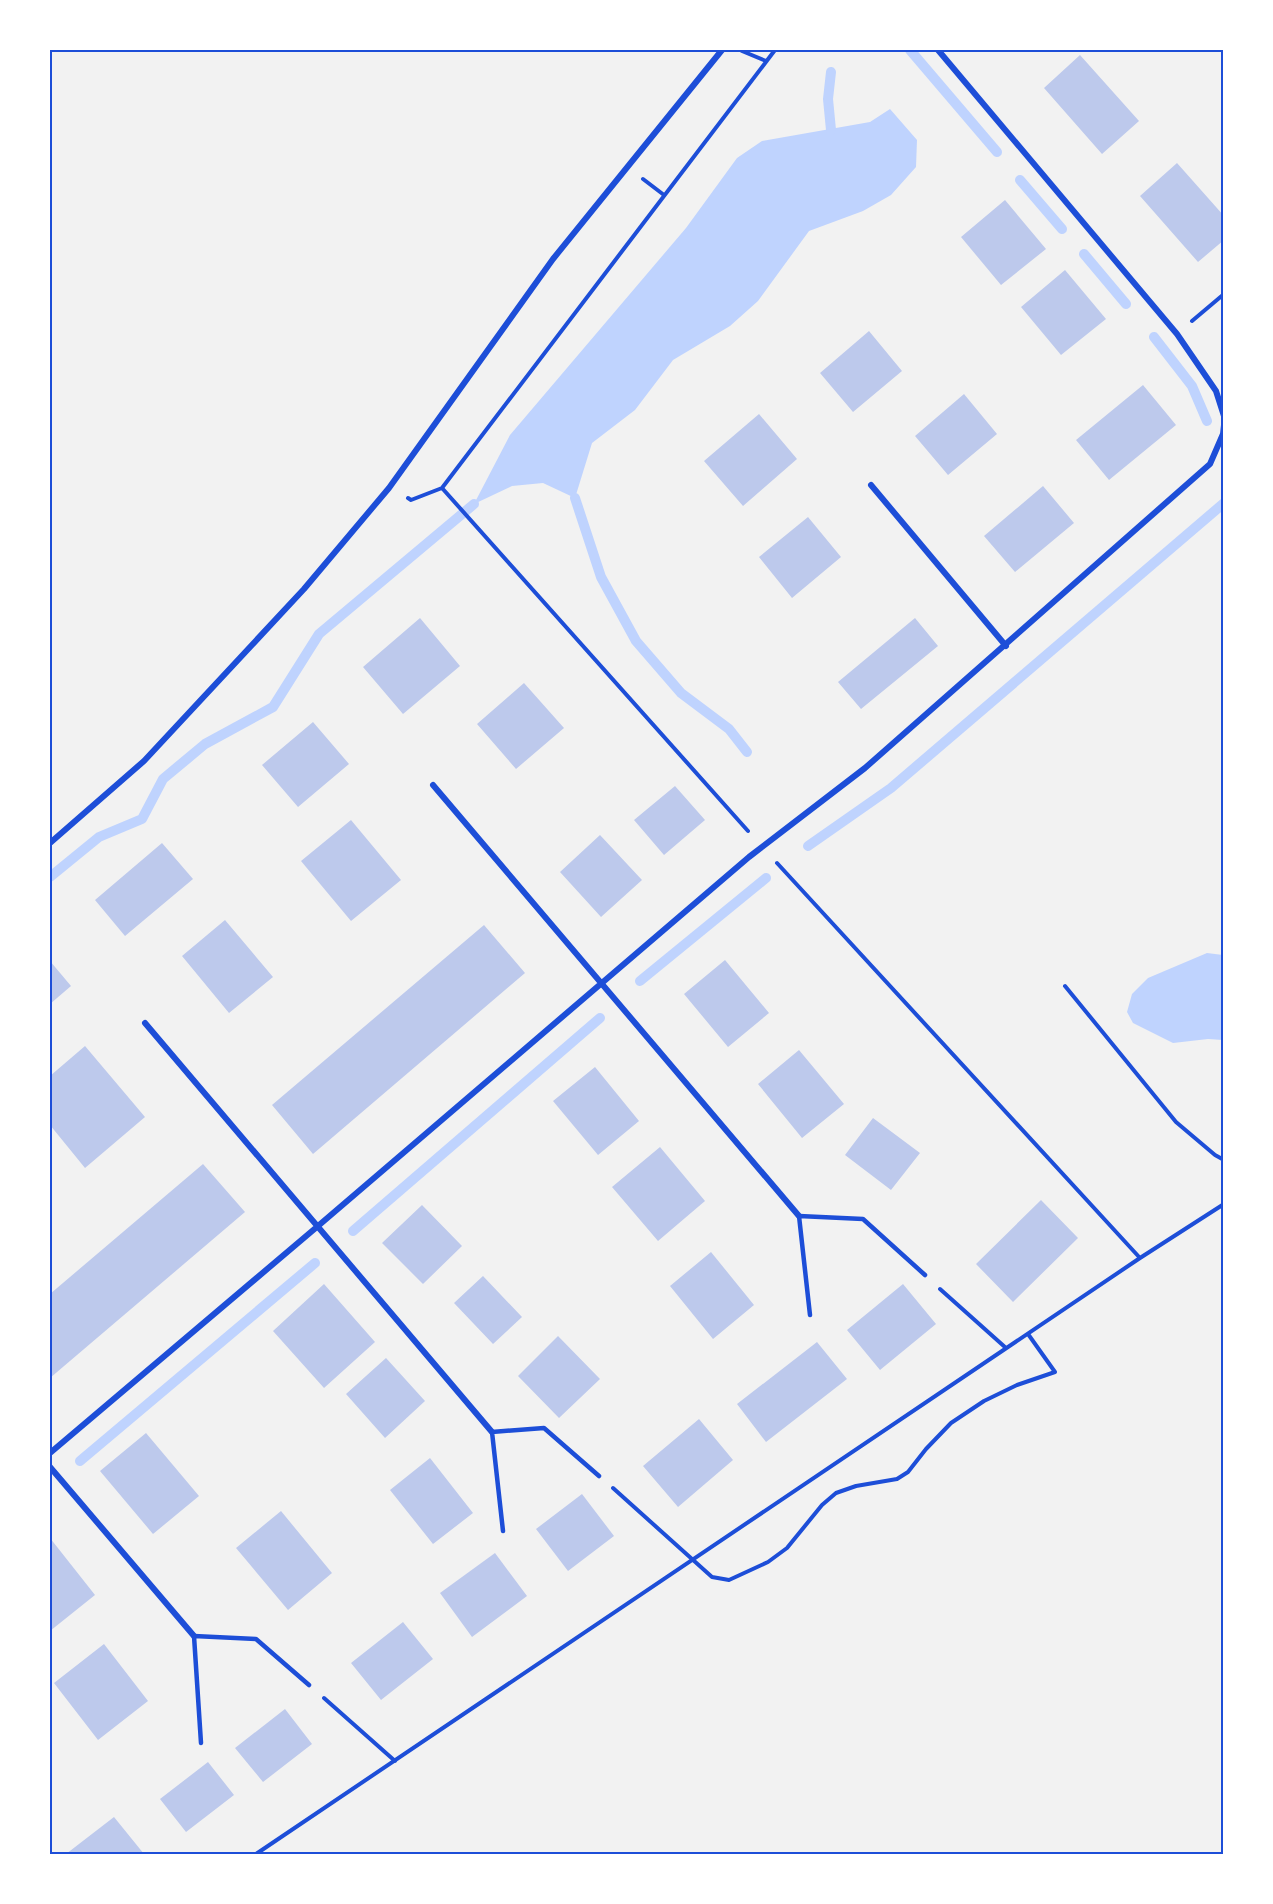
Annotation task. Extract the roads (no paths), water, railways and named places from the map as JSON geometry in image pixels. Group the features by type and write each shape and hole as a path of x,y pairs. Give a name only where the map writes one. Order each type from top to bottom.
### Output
{"street":[{"path":"50,843 144,760 304,589 389,488 553,259 722,50"},
{"path":"938,50 1177,334 1216,391 1224,416"},
{"path":"50,1453 602,982 762,847 865,768 1006,646 1210,464 1223,434 1224,426"},
{"path":"871,485 1006,646"},
{"path":"433,785 799,1216"},
{"path":"145,1023 492,1432"},
{"path":"50,1467 194,1636"}],"lane":[{"path":"810,1315 799,1216 862,1219 925,1275"},
{"path":"503,1531 492,1432 544,1428 599,1476"},
{"path":"201,1743 194,1636 255,1639 309,1685"}],"water":[{"path":"890,109 917,140 916,167 891,195 863,211 809,231 758,301 730,326 673,360 635,410 592,443 575,498 543,483 512,486 474,504 510,435 686,228 737,158 762,141 870,122"},
{"path":"1207,953 1223,955 1223,1040 1208,1039 1173,1043 1133,1023 1127,1012 1132,994 1148,978"}],"waterway":[{"path":"910,50 997,152"},
{"path":"831,72 828,99 831,130"},
{"path":"1020,180 1062,229"},
{"path":"1084,254 1126,304"},
{"path":"1154,337 1192,386 1207,421"},
{"path":"575,498 601,577 636,641 681,693 729,729 747,752"},
{"path":"808,846 891,788 1224,503"},
{"path":"50,877 99,837 142,819 163,779 205,744 273,707 319,634 474,504"},
{"path":"640,981 766,878"},
{"path":"353,1231 600,1018"},
{"path":"80,1461 315,1263"}]}
